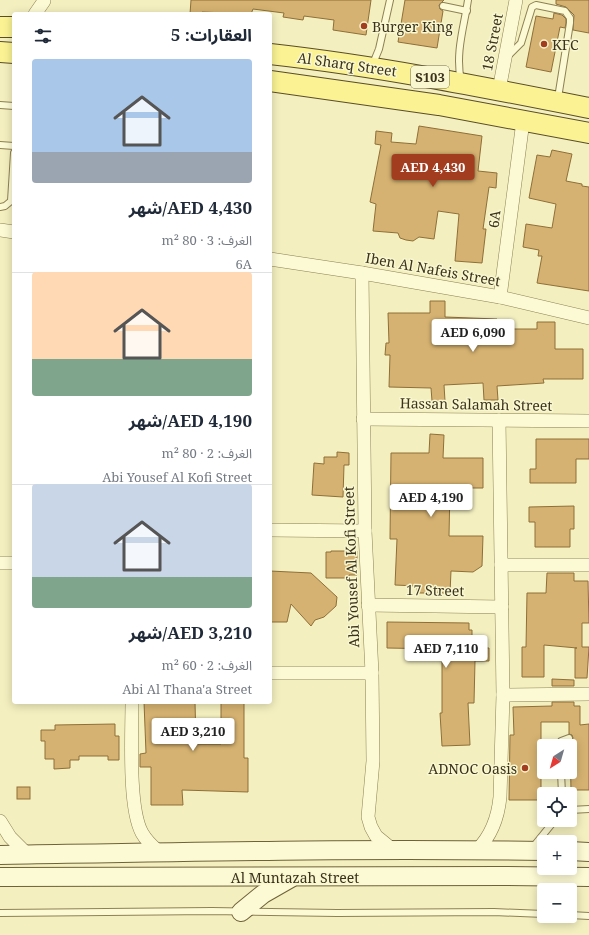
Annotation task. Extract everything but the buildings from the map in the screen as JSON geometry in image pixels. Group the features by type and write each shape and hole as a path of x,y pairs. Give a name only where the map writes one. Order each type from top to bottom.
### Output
{"main road":[{"path":"0,27 12,28"},
{"path":"0,52 12,53"},
{"name":"Al Sharq Street","path":"272,54 371,67 461,82 589,108"},
{"name":"Al Sharq Street","path":"272,81 404,99 589,133"},
{"name":"Al Muntazah Street","path":"0,855 158,851 536,851"},
{"path":"577,851 589,852"},
{"name":"Al Muntazah Street","path":"0,877 589,877"},
{"path":"241,912 263,894 293,877"}],"street":[{"path":"36,12 44,0"},
{"path":"44,0 48,12"},
{"name":"18 Street","path":"499,90 516,0"},
{"name":"6A","path":"500,297 523,121"},
{"path":"0,230 12,232"},
{"name":"Iben Al Nafeis Street","path":"272,258 500,297 589,318"},
{"name":"Abi Yousef Al Kofi Street","path":"362,273 365,531 372,673 373,776 368,807 368,817 373,831 383,843 393,850"},
{"name":"Hassan Salamah Street","path":"363,419 589,421"},
{"path":"477,850 491,832 499,809 503,695 499,420"},
{"path":"272,530 365,531"},
{"path":"0,563 12,562"},
{"path":"501,565 589,565"},
{"name":"17 Street","path":"368,605 502,607"},
{"path":"272,673 372,673"},
{"path":"503,695 589,694"},
{"path":"132,704 133,776 137,822 142,834 158,851"},
{"path":"0,821 10,837 27,854"}],"lane":[{"path":"371,67 379,48 390,0"},
{"path":"461,82 458,54 468,0"},
{"path":"505,58 521,43 532,7 536,5 566,11 570,18 570,23 558,102"},
{"path":"443,6 467,11"},
{"path":"0,105 12,106"},
{"path":"0,145 12,146"},
{"path":"5,191 12,192"},
{"path":"0,207 9,204 12,196"},
{"path":"577,810 589,809"},
{"path":"536,851 540,840 550,827"},
{"path":"0,913 494,912 537,914"},
{"path":"577,915 589,916"}],"place":[{"name":"Burger King","path":"364,26"},
{"name":"KFC","path":"544,44"},
{"name":"ADNOC Oasis","path":"525,768"}]}
